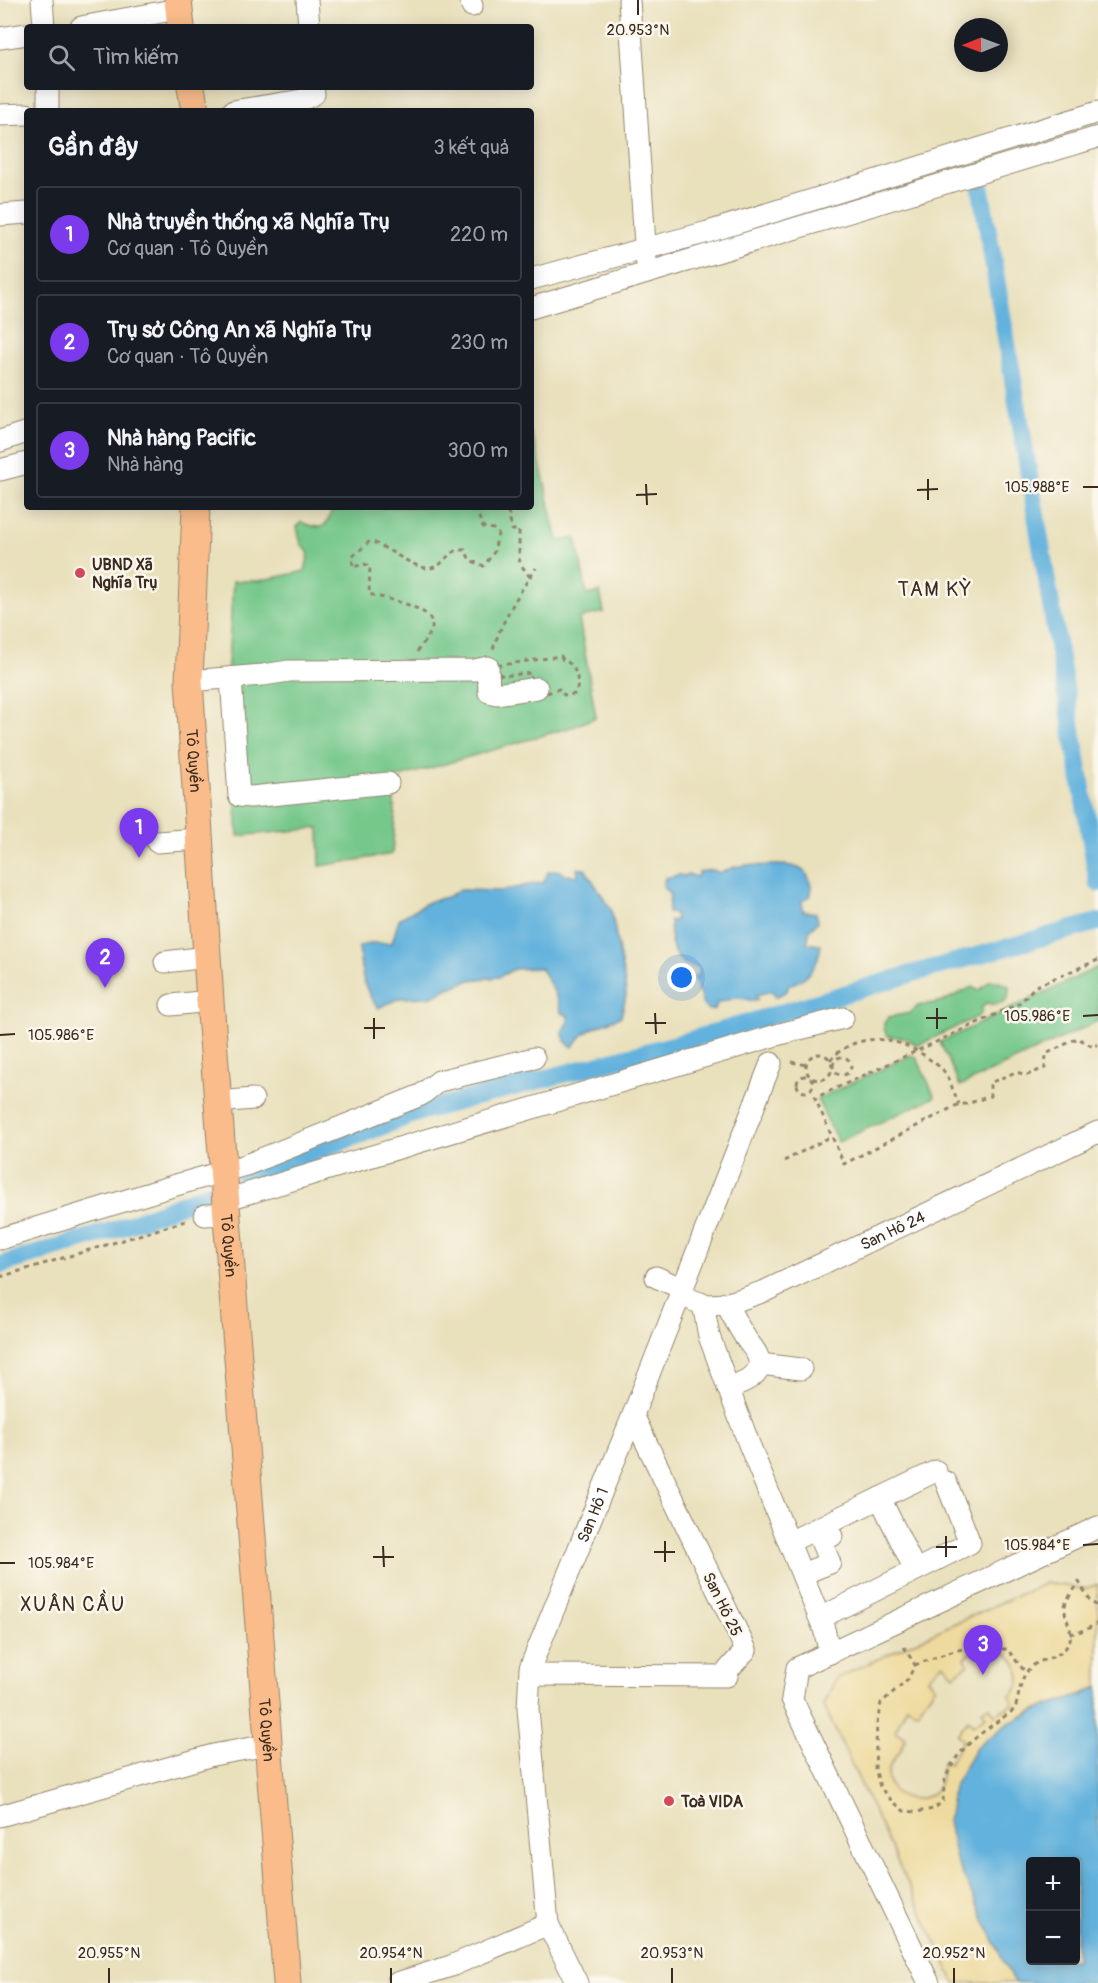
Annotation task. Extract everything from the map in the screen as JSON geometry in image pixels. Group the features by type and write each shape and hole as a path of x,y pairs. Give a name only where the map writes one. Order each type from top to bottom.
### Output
{"main road":[{"path":"192,90 194,108"},
{"name":"Tô Quyền","path":"196,510 189,681 223,1171 219,1210 268,1745 287,1983"}],"street":[{"path":"42,0 44,24"},
{"path":"307,0 309,24"},
{"path":"628,0 644,247 648,273"},
{"path":"101,24 179,12"},
{"path":"0,38 24,34"},
{"path":"48,90 48,108"},
{"path":"252,108 303,100 314,94 313,90"},
{"path":"534,278 644,247 708,232 1098,112"},
{"path":"0,114 24,114"},
{"path":"534,307 1098,137"},
{"path":"0,215 24,213"},
{"path":"0,441 24,433"},
{"path":"0,470 24,464"},
{"path":"189,681 288,671 475,670 488,668 489,692 496,694 537,688"},
{"path":"231,678 239,796 251,797 388,783"},
{"path":"157,843 199,839"},
{"path":"165,962 207,957"},
{"path":"171,1005 210,1001"},
{"path":"219,1210 768,1038 843,1018"},
{"path":"0,1239 246,1165 422,1095 439,1081 534,1058"},
{"name":"San Hô 1","path":"577,1983 548,1924 528,1709 530,1668 681,1292 782,1063"},
{"path":"218,1102 253,1099"},
{"name":"San Hô 24","path":"656,1277 703,1304 726,1303 765,1291 1098,1132"},
{"path":"726,1303 758,1356 760,1364 756,1373 747,1381 728,1388"},
{"path":"703,1304 710,1336 728,1388 820,1618 830,1653"},
{"path":"760,1364 801,1369"},
{"name":"San Hô 25","path":"530,1675 727,1676 728,1670 746,1650 633,1415"},
{"path":"789,1542 880,1498 941,1477 969,1543 820,1618"},
{"path":"880,1498 915,1570"},
{"path":"929,1983 792,1699 797,1668 1098,1527"},
{"path":"802,1574 830,1563 821,1541 832,1536"},
{"path":"0,1816 213,1755 268,1745"},
{"path":"397,1983 451,1966 548,1924"}],"path":[{"path":"407,670 430,633 431,619 427,613 407,606 403,602 369,594 370,566 364,564 353,567 352,557 370,541 380,544 418,566 430,568 442,563 449,554 457,550 465,550 470,560 484,566 494,552 498,534 493,529 483,527 477,510"},
{"path":"508,510 512,530 519,530 521,565 530,577"},
{"path":"488,668 500,627 513,602 536,568"},
{"path":"1098,960 1034,987 1017,1004 814,1098 844,1164 959,1104 967,1104 990,1096 990,1083 1016,1072 1027,1075 1045,1068 1046,1054 1078,1038 1093,1047 1098,1044"},
{"path":"830,1060 845,1047 857,1041 898,1041 917,1050 942,1070 959,1104"},
{"path":"830,1060 827,1056 818,1054 810,1057 806,1065 807,1073 811,1079 813,1087 810,1091 800,1090 798,1085 800,1078 805,1077 811,1079 817,1081 826,1079 831,1072 832,1067 834,1062 841,1057 847,1058 851,1066 849,1072 838,1075 832,1067 830,1060"},
{"path":"782,1063 806,1065"},
{"path":"784,1161 831,1136"},
{"path":"0,1277 219,1210"},
{"path":"1026,1673 1007,1649 982,1646 949,1652 915,1665 908,1678 881,1702 877,1724 875,1768 880,1787 890,1799 904,1811 916,1812 934,1809 943,1801 945,1779 954,1761 983,1731 1015,1709 1026,1673 1038,1662 1048,1660 1065,1650 1071,1640 1065,1608 1078,1582 1091,1602 1098,1606"},
{"path":"1070,1634 1098,1623"},
{"path":"904,1647 915,1665"}],"green space":[{"path":"534,442 558,541 576,538 587,595 600,592 604,612 579,618 596,717 575,726 393,779 395,818 392,854 320,866 319,828 238,836 227,678 233,581 259,581 305,571 309,553 301,544 297,527 301,522 319,527 326,524 331,510 534,510"},
{"path":"1098,967 1098,1021 960,1086 940,1042"},
{"path":"989,981 1009,986 1008,1000 995,1005 987,1003 982,1007 979,1016 923,1043 917,1045 906,1038 888,1036 884,1029 884,1023 889,1017 910,1013 918,1006 944,1001 972,987 979,991"},
{"path":"911,1055 917,1058 935,1097 838,1142 817,1099"}],"sand":[{"path":"1046,1583 1084,1589 1098,1584 1098,1687 1026,1714 976,1748 956,1860 1012,1979 1017,1983 955,1983 824,1706 835,1679","holes":["977,1649 987,1654 994,1651 1002,1652 1008,1655 1017,1667 1019,1682 1016,1690 1010,1696 1013,1704 995,1715 989,1706 982,1710 986,1716 973,1725 968,1720 957,1735 963,1740 949,1764 943,1761 940,1782 931,1794 916,1799 900,1795 889,1784 888,1775 905,1740 895,1731 907,1706 917,1712 935,1687 928,1678 943,1663 954,1675 968,1664 965,1658"]}],"water":[{"path":"747,865 790,866 806,873 810,882 811,895 802,901 803,911 816,913 818,922 810,929 807,943 821,945 820,952 815,965 807,975 789,985 787,991 776,997 772,991 756,995 758,999 752,1001 739,998 726,1000 717,1003 715,1010 708,1010 703,1005 694,976 698,976 698,968 684,963 673,950 670,921 676,920 675,913 668,913 670,895 663,887 665,878 688,874 697,877 699,872 713,870 720,873"},
{"path":"577,868 585,869 611,909 625,984 626,996 621,1016 588,1031 573,1047 565,1041 562,1031 568,1024 568,1016 561,1012 553,989 540,968 514,969 499,977 470,980 430,997 400,998 378,1008 363,979 359,947 369,943 392,943 399,919 430,901 447,897 460,890 500,891 544,882 548,872 559,870 566,875 578,876"},
{"path":"1098,1687 1098,1983 1017,1983 1012,1979 956,1860 948,1822 953,1787 976,1748 1007,1724 1044,1707 1083,1695"}],"waterway":[{"path":"980,184 1098,883"},
{"path":"245,1178 422,1111 673,1045 911,974 1098,922"},
{"path":"0,1265 120,1228 209,1193"}],"place":[{"name":"UBND Xã Nghĩa Trụ","path":"80,573"},
{"name":"Nhà truyền thống xã Nghĩa Trụ","path":"139,858"},
{"name":"Trụ sở Công An xã Nghĩa Trụ","path":"105,988"},
{"name":"Nhà hàng Pacific","path":"983,1675"},
{"name":"Toà VIDA","path":"669,1801"}],"district":[{"name":"TAM KỲ","path":"935,589"},
{"name":"XUÂN CẦU","path":"73,1604"}]}
